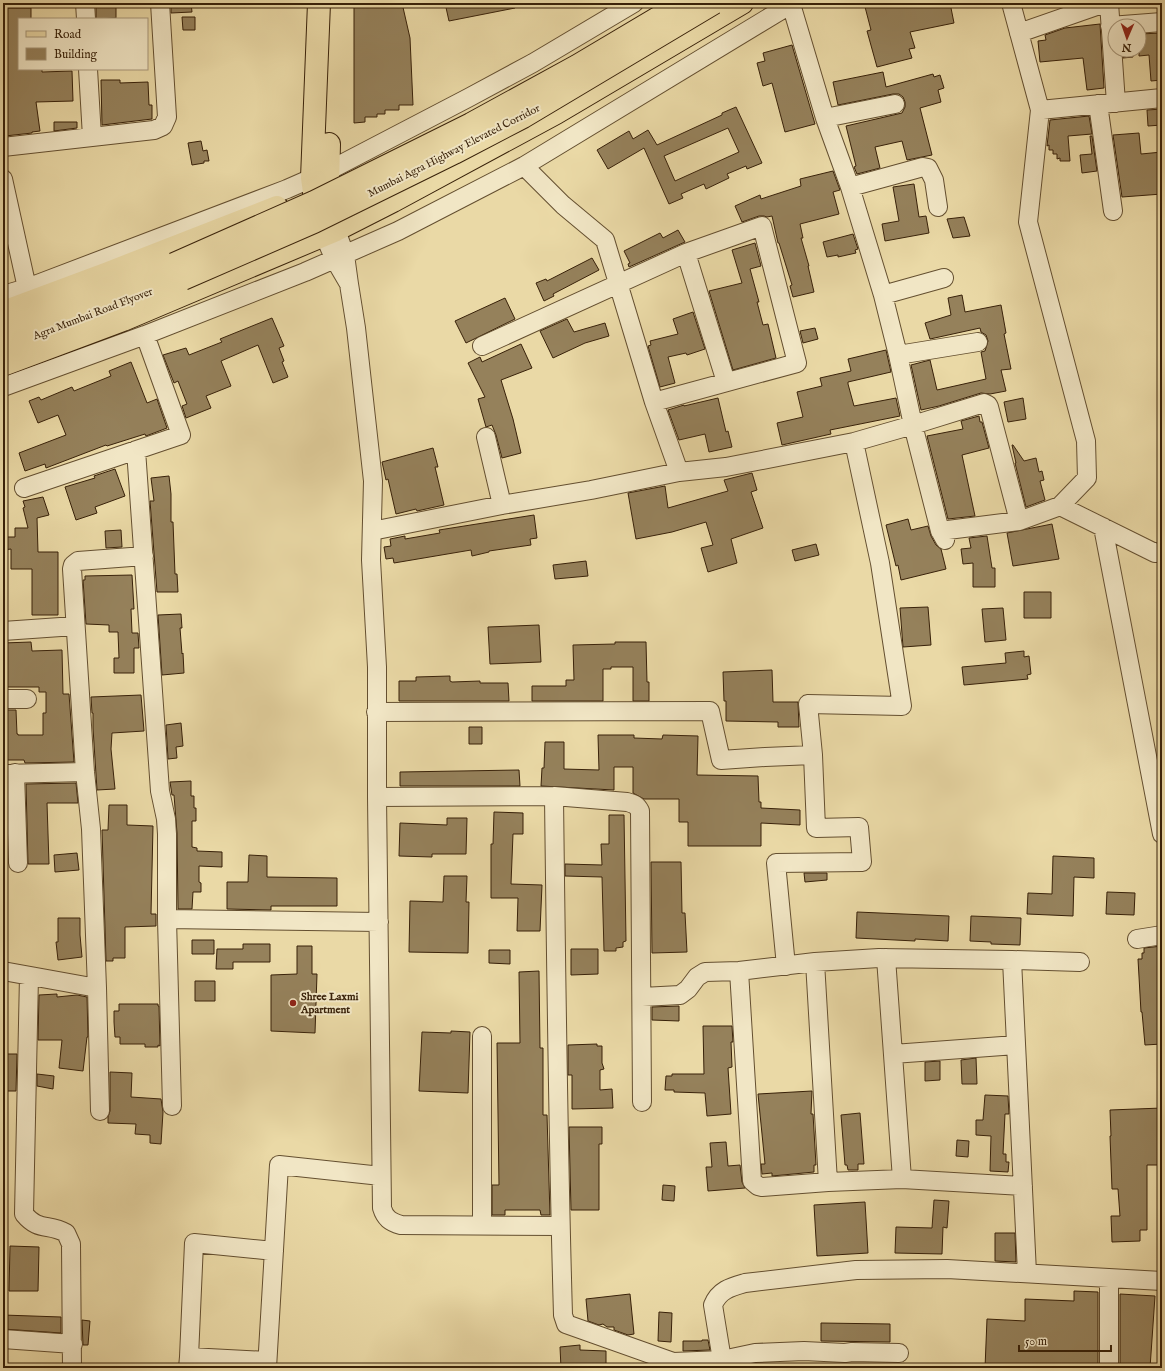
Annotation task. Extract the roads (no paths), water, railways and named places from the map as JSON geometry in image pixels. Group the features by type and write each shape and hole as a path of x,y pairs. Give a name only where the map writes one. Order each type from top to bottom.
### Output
{"main road":[{"path":"319,3 321,182 330,232"},
{"path":"321,182 332,3"},
{"path":"3,312 232,226 321,182 433,134 554,70 667,3"},
{"name":"Mumbai Agra Highway Elevated Corridor","path":"178,271 472,124 577,66 683,3"},
{"name":"Mumbai Agra Highway Elevated Corridor","path":"178,271 231,259 328,216 395,183 516,121 714,3"},
{"path":"3,365 123,320 330,232 394,201 556,113 742,3"},
{"name":"Agra Mumbai Road Flyover","path":"3,329 178,271"},
{"name":"Agra Mumbai Road Flyover","path":"3,348 129,302 178,271"}],"street":[{"path":"85,3 86,18"},
{"path":"3,147 154,130 160,128 167,117 160,3"},
{"path":"3,295 27,288 287,189 321,182 533,63 634,3"},
{"path":"3,387 145,335 340,257 398,231 524,166 792,4 825,118 850,187 883,295 913,425 942,535 1019,521 1060,506 1087,478 1086,441 1028,222 1040,110 1011,3"},
{"path":"1019,34 1105,3"},
{"path":"1109,3 1110,18"},
{"path":"1147,23 1162,22"},
{"path":"1112,58 1116,103"},
{"path":"88,70 92,137"},
{"path":"1040,110 1162,98"},
{"path":"825,118 895,104"},
{"path":"1098,104 1113,211"},
{"path":"524,166 563,205 605,240 654,402 679,472"},
{"path":"850,187 923,167 928,168 934,180 938,207"},
{"path":"3,179 27,288"},
{"path":"482,346 686,253 762,226 797,363 654,402"},
{"path":"330,232 349,284 356,328 373,482 371,560 377,667 376,712 382,1208 387,1219 400,1225 560,1226"},
{"path":"686,253 726,382"},
{"path":"883,295 944,278"},
{"path":"24,488 181,435 145,335"},
{"path":"898,355 978,342"},
{"path":"372,531 679,472 726,466 854,442 984,403 988,405 1019,521"},
{"path":"486,437 502,505"},
{"path":"786,966 776,863 862,862 859,827 816,828 813,755 808,704 902,706 880,563 854,442"},
{"path":"136,450 160,791 166,819 167,834 167,919 172,1106"},
{"path":"1060,506 1155,553 1162,552"},
{"path":"1103,527 1162,834"},
{"path":"100,1111 98,988 91,829 85,772 72,569 75,562 144,556"},
{"path":"3,631 75,626"},
{"path":"3,699 27,699"},
{"path":"376,712 710,711 721,760 813,755"},
{"path":"18,863 9,774 85,772"},
{"path":"377,797 554,796 627,802 638,807 640,811 642,1102"},
{"path":"554,796 557,1091 562,1315 566,1324 673,1362 722,1360 755,1353 804,1351 845,1360 852,1352 899,1353"},
{"path":"167,919 379,922"},
{"path":"1137,938 1162,935"},
{"path":"642,997 680,995 688,989 697,977 705,972 739,971 815,962 886,958 1080,962"},
{"path":"886,958 902,1179"},
{"path":"1012,960 1027,1273"},
{"path":"815,962 828,1182"},
{"path":"3,971 98,988"},
{"path":"739,971 752,1181 758,1186 902,1179 1023,1186"},
{"path":"29,976 24,1214 37,1226 61,1230 66,1233 71,1244 72,1368"},
{"path":"482,1036 482,1225"},
{"path":"893,1054 1016,1045"},
{"path":"274,1251 194,1243 188,1363 267,1364 274,1251 279,1165 382,1176"},
{"path":"722,1360 713,1305 716,1296 731,1287 745,1283 856,1270 947,1269 1162,1281"},
{"path":"1108,1368 1109,1278"},
{"path":"3,1339 73,1344"}],"place":[{"name":"Shree Laxmi Apartment","path":"293,1003"}]}
